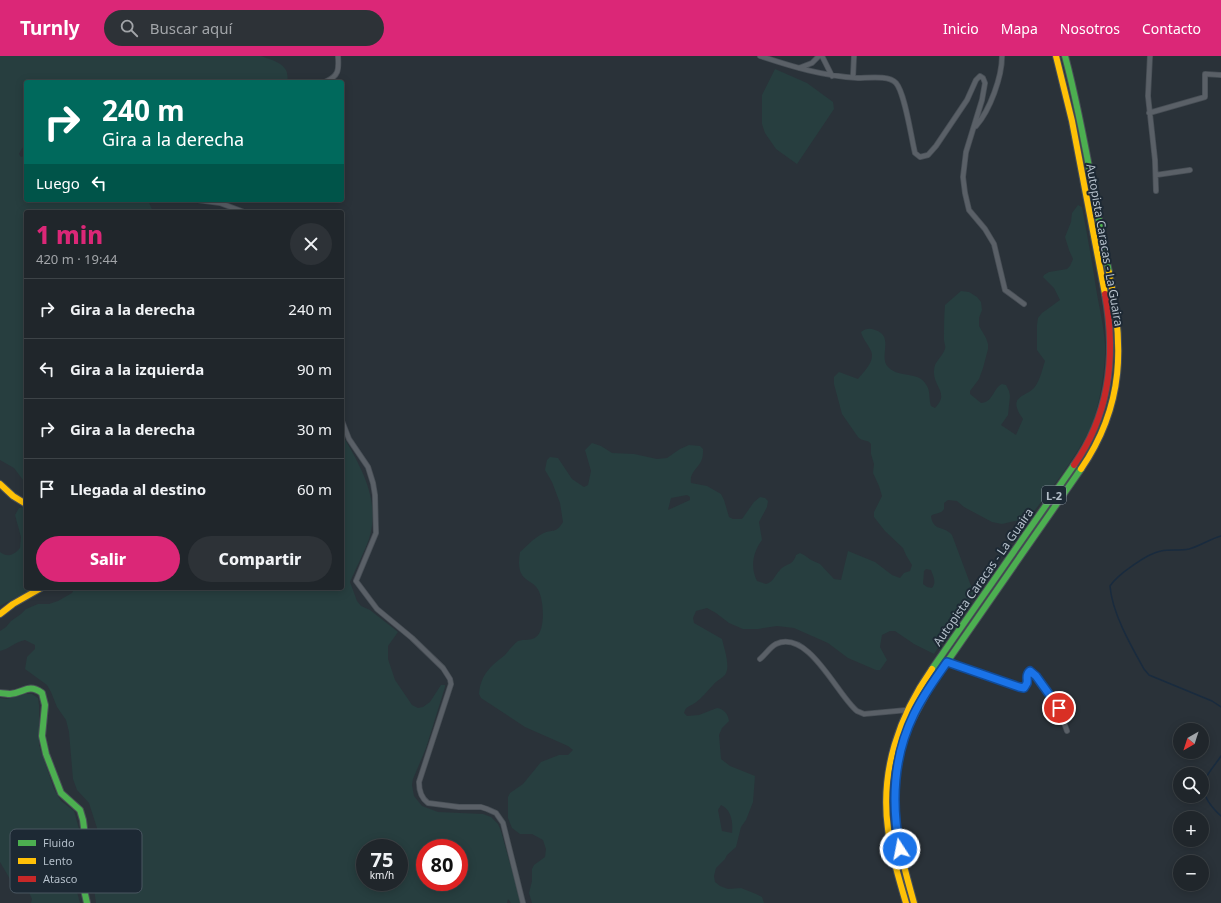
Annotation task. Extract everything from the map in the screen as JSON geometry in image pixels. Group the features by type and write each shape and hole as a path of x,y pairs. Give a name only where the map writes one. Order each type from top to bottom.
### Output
{"main road":[{"name":"Autopista Caracas - La Guaira","path":"906,903 894,862 888,828 886,795 889,768 893,751 907,710 924,680 1076,464 1091,439 1105,398 1111,359 1108,316 1071,115 1056,56"},
{"name":"Autopista Caracas - La Guaira","path":"914,903 902,860 896,827 895,795 897,770 904,738 914,714 931,685 1091,455 1105,427 1116,385 1119,360 1116,314 1078,114 1065,56"},
{"path":"0,484 13,496 24,503"},
{"path":"0,614 13,604 38,590"},
{"path":"0,693 10,694 32,688 39,690 42,693 45,702 42,738 44,747 61,792 64,797 80,810 84,829"},
{"path":"85,893 87,903"}],"street":[{"path":"329,80 338,72 338,56"},
{"path":"760,56 821,74 832,76 888,78 895,81 900,90 908,116 915,153 920,157 924,157 933,151 967,100 976,80 979,77 982,77 985,83 984,93 975,128 968,145 963,177 967,206 985,229 994,244 1006,291 1024,304"},
{"path":"799,68 812,63 821,56 832,76"},
{"path":"853,77 854,56"},
{"path":"975,128 982,119 990,102 1000,74 1002,56"},
{"path":"1150,56 1148,96 1156,175 1156,191"},
{"path":"1149,113 1205,97 1205,74 1221,75"},
{"path":"1156,175 1190,170"},
{"path":"213,202 240,210"},
{"path":"344,427 349,439 368,467 376,495 376,533 356,581 374,605 412,638 443,668 450,679 450,688 419,782 420,792 428,803 459,807 481,807 496,814 503,823 523,903"},
{"path":"760,659 775,645 784,642 795,644 819,663 857,711 864,714 907,710"},
{"path":"947,662 1024,688 1027,683 1026,677 1030,671 1036,676 1059,708 1067,731"}],"green space":[{"path":"0,56 261,56 280,64 286,71 288,76 287,80 24,80 24,146 19,154 21,157 24,156 24,202 149,202 152,210 24,210 24,481 14,468 0,460"},
{"path":"775,69 807,83 833,102 834,109 797,164 776,149 765,133 762,124 762,95"},
{"path":"1078,205 1082,207 1103,324 1105,354 1103,376 1099,400 1093,421 1084,440 1063,473 1032,514 1024,519 1002,524 992,522 964,507 957,501 948,500 944,503 943,511 931,516 932,521 936,526 946,530 952,535 974,594 934,654 914,644 895,631 890,631 882,635 880,647 887,660 880,670 876,670 848,658 828,643 794,628 777,626 758,629 743,629 729,623 707,608 696,611 693,618 694,623 722,639 726,657 727,672 698,701 687,708 684,713 687,716 699,715 717,708 724,711 728,716 729,721 722,728 719,735 721,759 730,766 755,776 753,802 746,820 741,827 736,847 716,868 714,876 715,882 728,889 741,888 756,894 762,897 764,903 532,903 529,893 532,881 532,869 534,865 545,857 546,849 543,840 532,834 520,834 512,828 508,818 508,797 510,793 523,784 541,762 559,755 568,755 573,750 568,746 525,727 481,698 479,694 484,676 491,667 518,641 536,637 541,628 543,613 541,598 537,588 522,575 519,568 519,560 520,552 533,540 546,532 558,529 563,522 560,503 552,482 545,470 547,460 550,457 558,458 572,479 584,487 588,485 591,471 585,450 592,443 601,446 612,453 634,454 657,459 667,458 689,445 700,446 703,449 702,458 701,462 691,476 691,483 707,486 721,494 729,517 733,519 742,519 754,502 760,497 765,498 768,501 767,507 759,522 762,540 756,550 753,565 757,581 766,584 771,582 780,570 791,563 795,559 796,555 800,553 820,564 834,579 841,580 848,551 875,562 892,575 900,578 904,573 910,571 912,565 903,548 885,531 874,517 874,512 882,496 873,473 874,464 871,454 871,444 861,440 858,437 842,414 834,384 834,377 839,372 858,379 869,365 872,357 872,353 861,332 866,329 873,329 881,333 884,337 885,363 888,367 893,371 915,376 925,382 929,390 931,406 935,408 941,398 940,390 934,377 934,368 945,348 945,305 961,291 969,292 977,297 981,302 982,310 979,318 979,326 988,344 983,368 979,379 970,391 970,394 981,403 985,402 991,398 999,386 1002,384 1006,385 1010,396 1008,415 1001,425 1016,435 1023,419 1017,409 1017,401 1034,388 1041,375 1045,361 1037,350 1038,318 1042,313 1060,300 1054,288 1043,277 1049,272 1067,269 1070,266 1073,259 1065,237 1071,222 1072,213","holes":["687,495 690,497 690,500 668,510 671,498","926,569 931,570 934,577 932,588 923,584 924,571","721,805 730,813 732,833 722,831 718,810"]},
{"path":"344,438 362,471 371,497 373,511 369,539 350,582 357,601 361,606 370,610 398,632 388,646 388,659 395,680 412,705 418,708 423,707 430,702 441,685 445,685 426,748 413,779 412,785 414,796 422,806 438,812 483,814 491,817 498,824 521,903 511,903 508,899 507,903 96,903 95,893 142,893 142,829 97,829 89,803 77,790 73,779 69,732 66,720 57,707 47,685 25,669 27,657 35,649 35,645 25,640 0,651 0,631 11,621 26,609 38,604 49,604 58,601 72,593 73,590 344,590"},
{"path":"24,507 24,590 29,590 0,606 0,552 6,555 11,555 20,548 21,537 15,515 19,508"},
{"path":"25,694 32,694 38,698 39,745 54,789 61,801 74,811 79,829 10,829 10,879 0,862 0,698 7,699"},
{"path":"29,893 77,893 80,903 31,903 32,899"}],"waterway":[{"path":"1221,536 1189,549 1164,550 1155,553 1133,565 1119,576 1110,586 1114,607 1118,618 1133,650 1149,675 1212,701 1221,707"},
{"path":"1221,756 1208,774 1204,785 1207,800 1221,816"}],"traffic: fast":[{"path":"1065,56 1072,83 1109,272"},
{"path":"932,669 1074,465"},
{"path":"906,734 931,685 1081,469"},
{"path":"0,693 10,694 26,689 33,689 42,693 45,705 42,736 46,754 61,793 80,810 84,829"},
{"path":"85,893 87,903"}],"traffic: slow":[{"path":"1056,56 1072,121 1105,294"},
{"path":"1081,469 1095,445 1106,421 1113,398 1117,374 1117,324 1109,272"},
{"path":"0,484 13,496 24,503"},
{"path":"0,614 13,604 38,590"},
{"path":"906,903 889,838 886,807 887,786 890,765 901,725 920,687 932,669"},
{"path":"906,734 896,778 895,799 898,840 914,903"}],"traffic: jam":[{"path":"1074,465 1096,425 1103,404 1107,383 1110,361 1110,339 1105,294"}],"route":[{"path":"900,849 895,810 895,783 900,753 904,738 914,714 947,662 1024,688 1027,683 1026,677 1030,671 1036,676 1059,708"}]}
